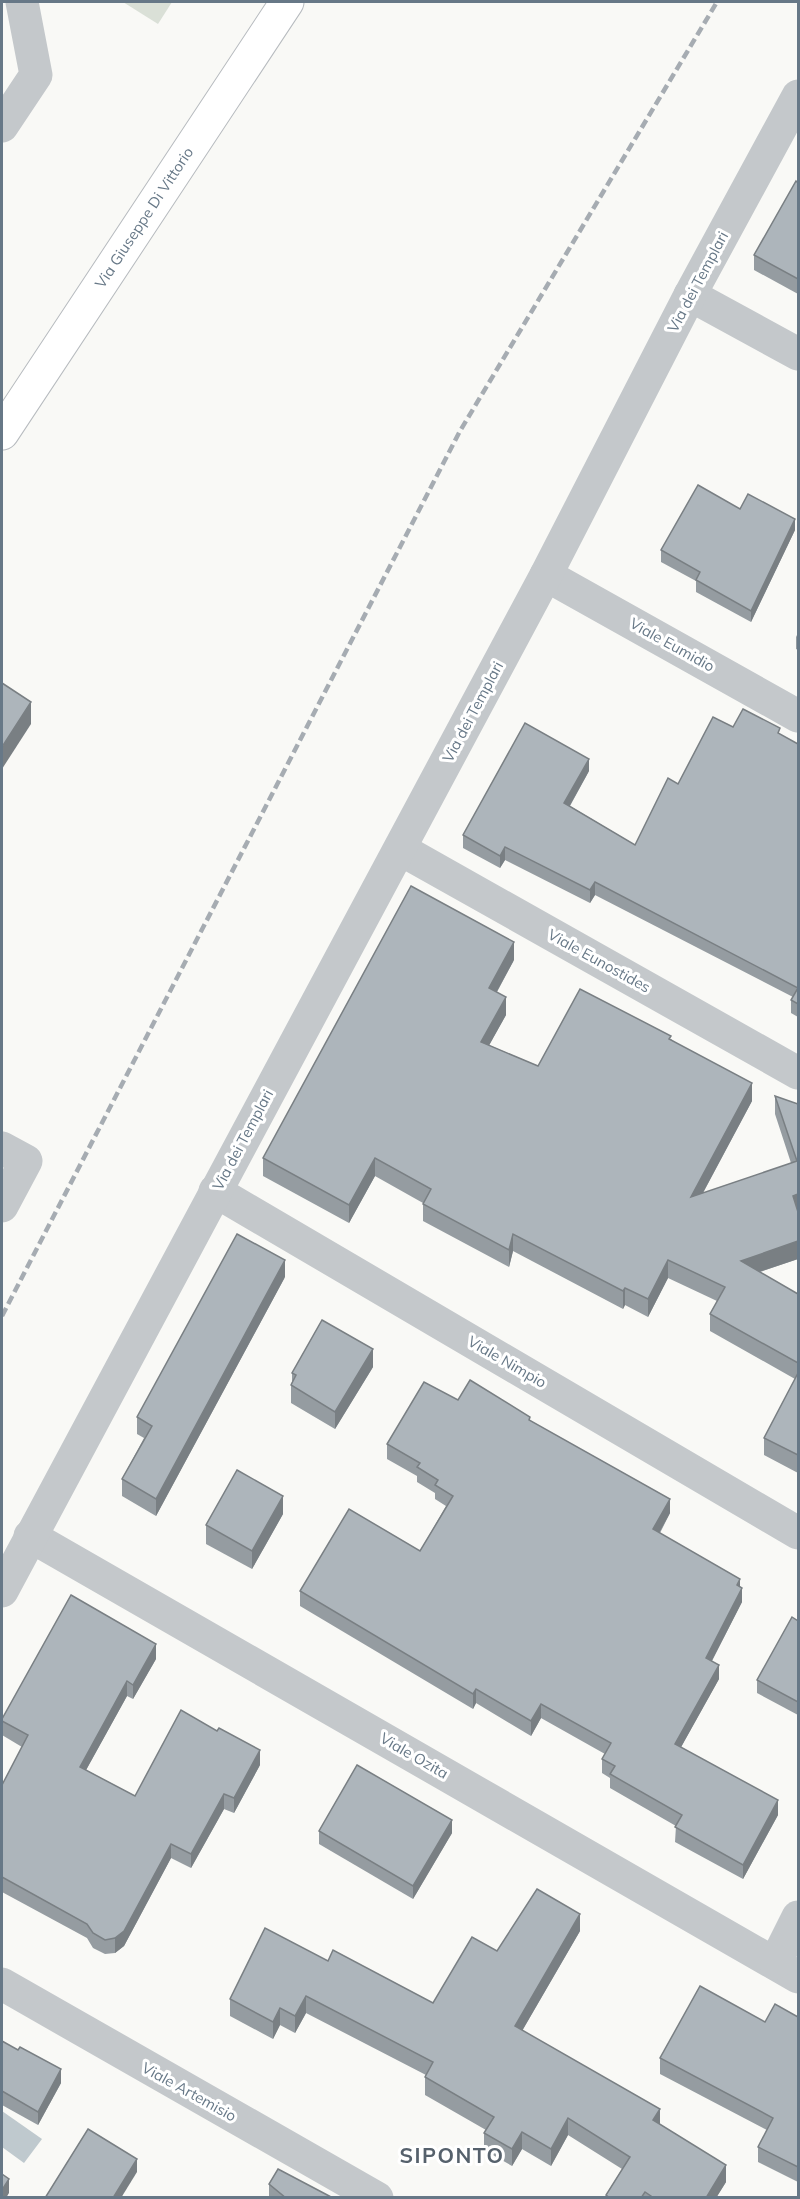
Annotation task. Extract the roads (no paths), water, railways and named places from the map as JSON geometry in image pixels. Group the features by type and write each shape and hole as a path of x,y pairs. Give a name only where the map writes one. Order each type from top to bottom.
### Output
{"main road":[{"name":"Via Giuseppe Di Vittorio","path":"2,433 287,2"}],"street":[{"path":"2,126 36,75 22,2"},
{"name":"Via dei Templari","path":"2,1591 546,575 690,295 798,96"},
{"path":"690,295 798,354"},
{"name":"Viale Eumidio","path":"546,575 798,716"},
{"name":"Viale Eunostides","path":"400,849 798,1073"},
{"path":"2,1206 14,1155"},
{"name":"Viale Nimpio","path":"215,1191 798,1533"},
{"name":"Viale Ozita","path":"30,1536 787,1970"},
{"path":"787,1970 798,1917"},
{"name":"Viale Artemisio","path":"2,1984 377,2198"}],"railway":[{"path":"2,1316 460,431 717,2"}],"district":[{"name":"SIPONTO","path":"452,2156"}]}
